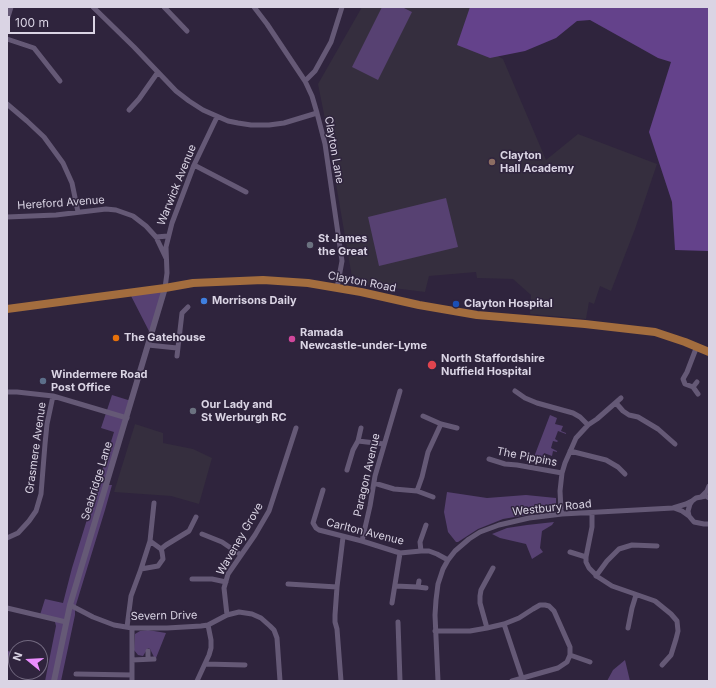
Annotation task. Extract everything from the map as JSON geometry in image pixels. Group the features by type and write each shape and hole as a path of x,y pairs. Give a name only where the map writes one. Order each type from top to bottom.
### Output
{"main road":[{"name":"Clayton Road","path":"7,309 193,283 263,280 308,283 477,315 585,324 655,332 670,336 709,352"}],"street":[{"path":"7,20 11,7"},
{"path":"93,7 176,91 203,110 217,117 238,123 269,125 284,123 317,113"},
{"path":"164,7 187,31"},
{"name":"Clayton Lane","path":"254,7 305,81 312,96 325,144 342,261 338,288"},
{"path":"305,81 315,71 331,42 342,7"},
{"path":"7,39 34,48 60,81"},
{"path":"130,110 158,72"},
{"path":"7,104 44,137 63,163 72,183 78,212"},
{"name":"Warwick Avenue","path":"165,288 167,273 166,247 168,236 194,165 217,117"},
{"path":"194,165 246,192"},
{"name":"Hereford Avenue","path":"7,217 56,215 106,209 124,212 134,216 146,226 156,238 166,258"},
{"path":"156,238 168,236"},
{"name":"Seabridge Lane","path":"54,681 70,605 165,288"},
{"path":"177,356 182,313 188,306"},
{"path":"148,345 178,348"},
{"path":"697,346 683,379 685,384 693,387 698,394"},
{"path":"693,387 697,382"},
{"name":"Paragon Avenue","path":"362,541 375,476 400,391"},
{"path":"515,391 525,398 537,403 573,413 588,424"},
{"path":"7,392 53,396 127,418"},
{"name":"Grasmere Avenue","path":"7,538 18,533 30,521 36,511 41,494 47,424 53,396"},
{"path":"562,514 560,510 560,491 562,473 576,438 588,424 597,419 621,398"},
{"path":"616,402 623,411 629,415 638,417 658,429 675,444"},
{"path":"422,416 441,424 457,428"},
{"path":"417,491 428,452 441,424"},
{"name":"Waveney Grove","path":"227,615 224,588 228,574 255,535 269,511 296,428"},
{"path":"347,470 353,450 358,441 361,428"},
{"path":"358,441 384,444"},
{"path":"570,451 606,460 618,467 625,474"},
{"name":"The Pippins","path":"489,459 505,464 562,473"},
{"path":"374,483 394,489 417,491 433,497"},
{"path":"701,496 707,491 709,486"},
{"name":"Carlton Avenue","path":"323,490 312,523 319,530 362,541 400,554 421,550 433,552 448,560"},
{"path":"701,496 706,496 709,498"},
{"name":"Westbury Road","path":"438,681 435,631 438,584 448,560 468,539 486,530 529,518 562,514 673,508 686,504 701,496"},
{"path":"689,516 689,507 692,501"},
{"path":"132,681 130,627 131,596 150,541 154,503"},
{"path":"673,508 682,511 694,522 709,524"},
{"path":"592,513 592,527 586,557 586,562 589,568 596,576 612,586 655,601 677,621 678,632 671,655 662,665"},
{"path":"161,549 189,531 196,517"},
{"path":"421,550 420,542 426,525"},
{"path":"202,534 222,542 241,555"},
{"path":"342,681 335,615 343,537"},
{"path":"141,570 158,566 163,559 161,549 150,541"},
{"path":"596,576 607,561 619,549 632,545 658,546"},
{"path":"570,552 586,557"},
{"path":"392,603 400,554"},
{"path":"487,628 480,603 480,596 481,590 493,568"},
{"path":"192,579 212,579 226,582"},
{"path":"288,584 337,587"},
{"path":"395,586 418,584 426,588"},
{"path":"628,628 636,595"},
{"name":"Severn Drive","path":"70,605 93,617 114,625 130,627 167,628 208,625 227,615 239,612 252,614 261,618 274,630 277,638 280,681"},
{"path":"435,631 470,631 487,628 504,624 519,618 540,605 549,606 554,611 570,647 570,655 567,662 558,668 512,681"},
{"path":"7,608 66,622"},
{"path":"398,622 396,629 400,681"},
{"path":"504,624 522,678"},
{"path":"196,681 211,648 208,625"},
{"path":"132,660 151,659 148,651"},
{"path":"570,655 590,662"},
{"path":"205,664 245,665"},
{"path":"76,674 132,675"}],"shaded area":[{"name":"Clayton Hall Academy","path":"362,7 483,7 469,40 503,59 546,160 578,134 657,164 635,229 611,291 600,286 594,304 589,302 586,319 530,314 531,295 513,279 477,278 476,272 429,276 425,292 353,283 318,84"},
{"path":"382,7 402,7 412,12 378,80 352,67"},
{"path":"470,7 709,7 708,251 675,250 672,202 649,132 671,62 658,58 590,20 577,21 556,38 525,51 490,58 457,45"},
{"path":"446,198 458,247 379,266 368,217"},
{"path":"165,288 151,335 129,292"},
{"path":"112,395 128,400 132,399 107,485 112,485 75,608 75,615 61,681 45,681 48,680 48,666 56,626 54,618 40,615 45,599 63,603 72,568 114,432 101,428"},
{"path":"550,415 557,418 555,424 563,426 561,431 566,434 558,431 555,439 558,441 553,441 551,448 557,452 553,451 552,456 544,453 542,460 534,457"},
{"path":"135,424 163,433 163,443 193,449 212,458 199,504 171,496 114,492"},
{"path":"447,492 487,498 526,495 556,498 556,506 538,513 503,519 478,529 456,542 448,532 444,512"},
{"path":"554,522 542,531 540,548 543,552 532,559 526,544 500,538 492,534 507,528"},
{"path":"148,630 166,633 156,658 148,648 143,656 138,655 134,650 135,634 140,631"},
{"path":"7,651 8,662 7,662"},
{"path":"625,660 630,681 607,681 613,670"}],"place":[{"name":"Clayton Hall Academy","path":"492,162"},
{"name":"St James the Great","path":"310,245"},
{"name":"Morrisons Daily","path":"204,301"},
{"name":"Clayton Hospital","path":"456,304"},
{"name":"The Gatehouse","path":"116,338"},
{"name":"Ramada Newcastle-under-Lyme","path":"292,339"},
{"name":"North Staffordshire Nuffield Hospital","path":"432,365"},
{"name":"Windermere Road Post Office","path":"43,381"},
{"name":"Our Lady and St Werburgh RC","path":"193,411"}]}
